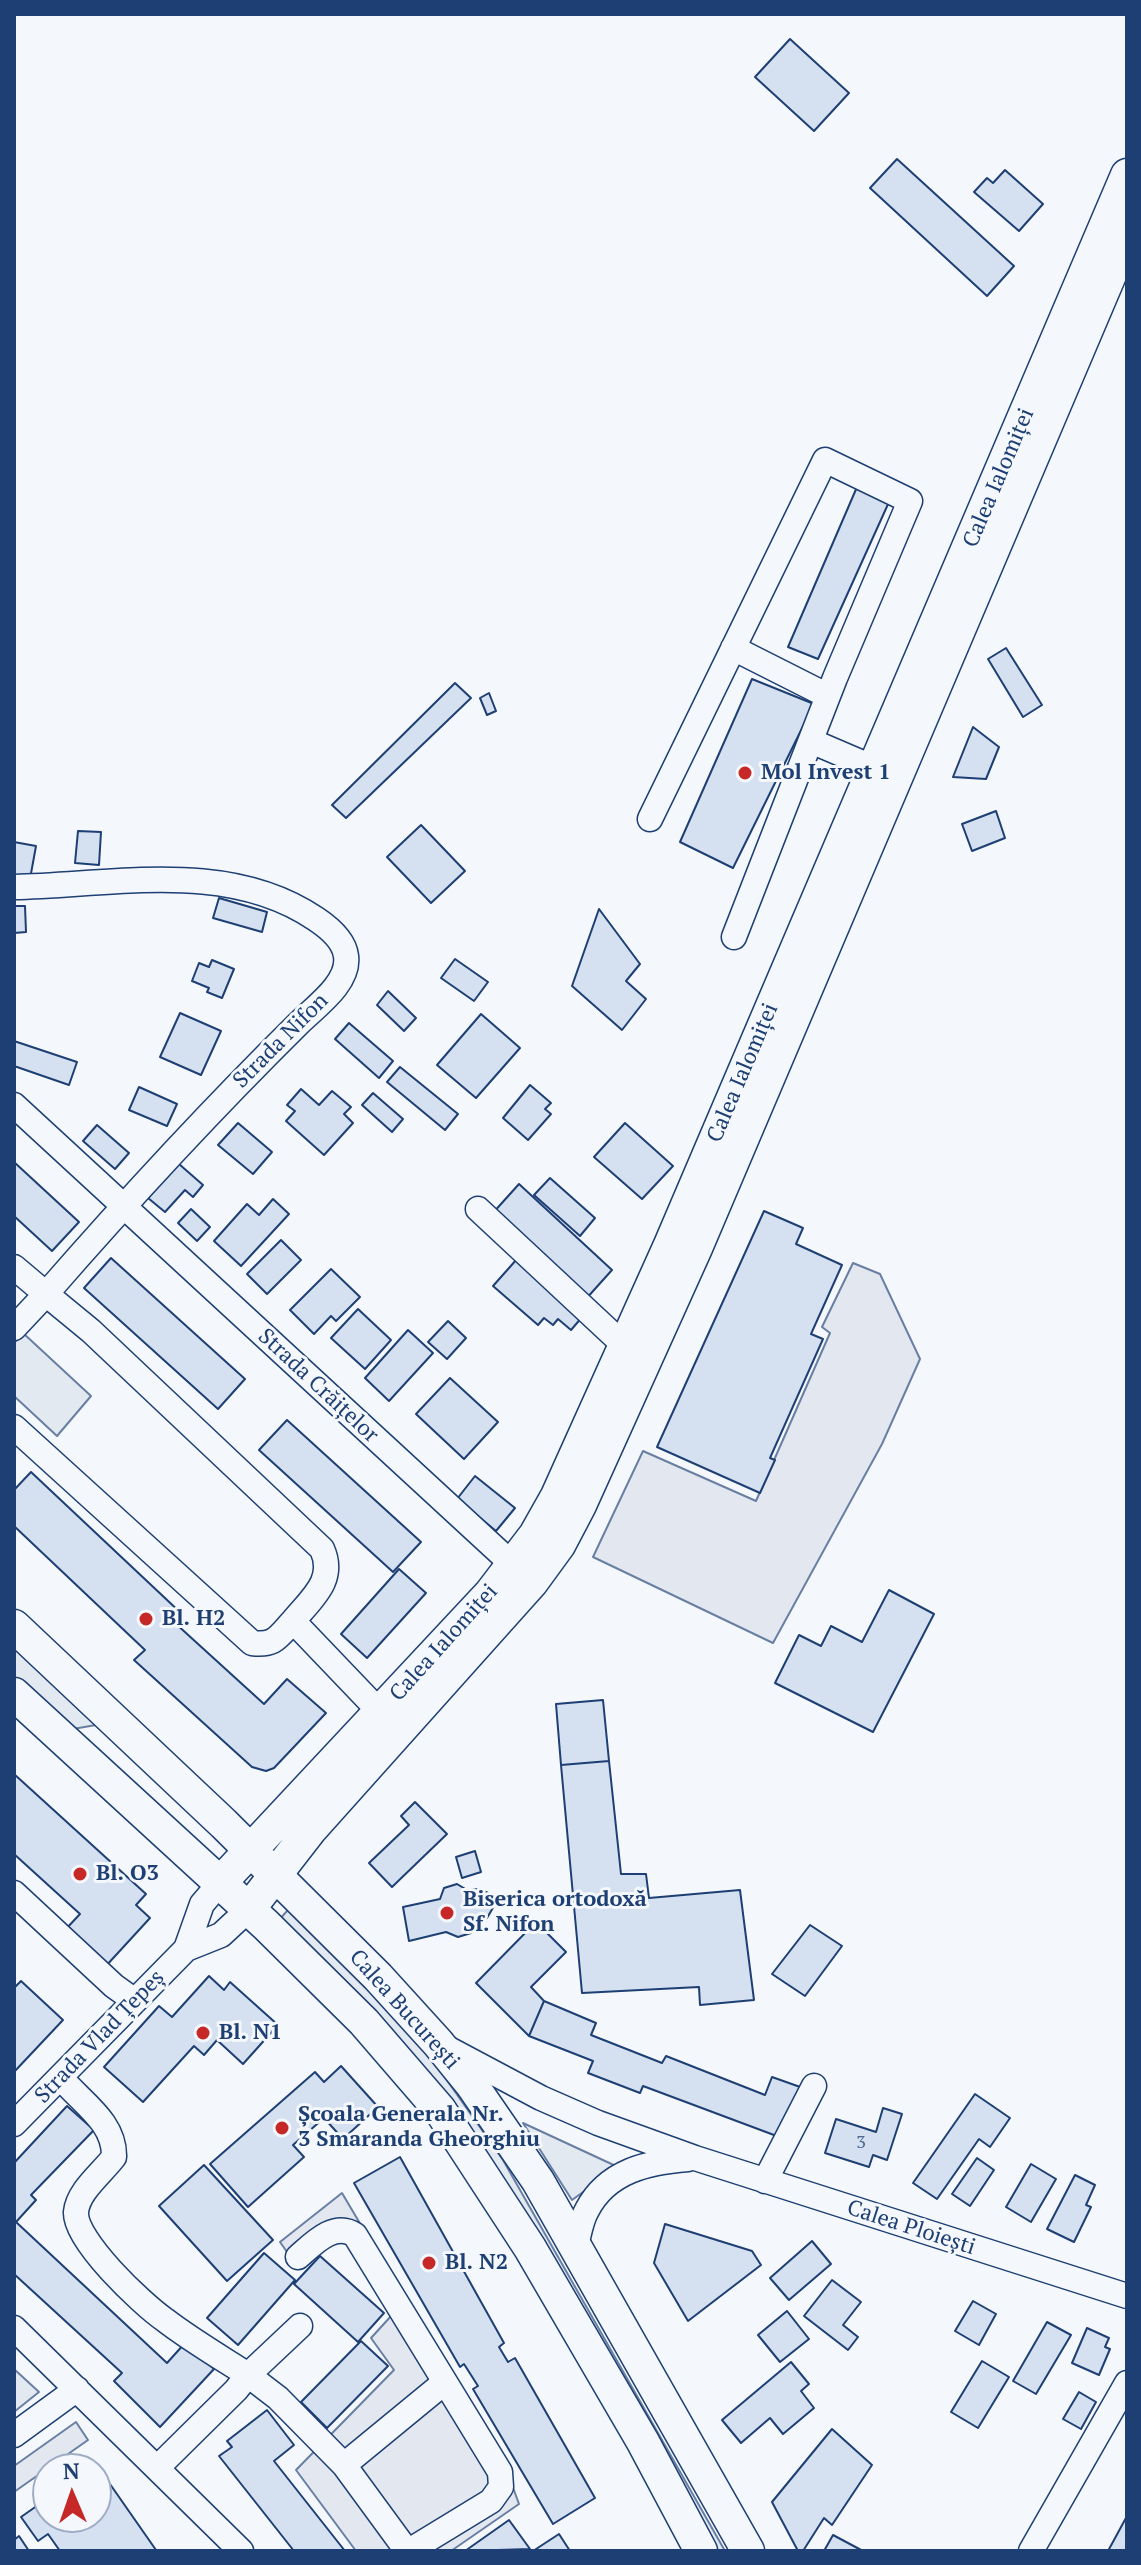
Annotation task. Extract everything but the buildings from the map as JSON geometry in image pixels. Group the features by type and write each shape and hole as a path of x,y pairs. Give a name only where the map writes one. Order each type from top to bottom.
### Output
{"main road":[{"name":"Calea Ialomiței","path":"249,1909 522,1574 535,1535 557,1496 626,1347 1127,175"},
{"name":"Calea Ialomiței","path":"220,1883 381,1713 522,1574 559,1545 648,1360 984,577 1127,235"},
{"name":"Calea București","path":"14,1626 250,1850 378,1977 438,2043 495,2115 576,2246 748,2551"},
{"name":"Calea București","path":"14,1694 249,1909 364,2022 407,2069 448,2121 530,2248 643,2442 701,2551"}],"street":[{"path":"650,819 825,460 910,501 828,696 734,937"},
{"path":"733,648 828,696"},
{"path":"811,741 874,768"},
{"name":"Strada Nifon","path":"14,887 166,879 222,884 264,894 298,907 328,927 341,942 346,956 344,972 333,989 123,1205"},
{"name":"Strada Crăițelor","path":"14,1105 522,1574"},
{"path":"14,1328 123,1205"},
{"path":"478,1209 626,1347"},
{"path":"14,1267 91,1331 322,1549 328,1561 327,1574 275,1641 266,1645 252,1643 14,1427"},
{"path":"293,1621 381,1713"},
{"name":"Strada Vlad Țepeș","path":"186,1949 202,1904 220,1883"},
{"path":"14,1893 114,1986 135,2001"},
{"name":"Strada Vlad Țepeș","path":"14,2124 186,1949 221,1935 249,1909"},
{"name":"Calea Ploiești","path":"438,2043 541,2098 598,2123 765,2181 1127,2296"},
{"path":"61,2078 109,2128 114,2144 114,2157 84,2191 76,2209 76,2224 92,2251 162,2319 278,2398 344,2465 408,2551 491,2501 501,2487 500,2472 355,2235 347,2230 335,2230 298,2257"},
{"path":"765,2181 814,2086"},
{"name":"Calea Ploiești","path":"576,2246 586,2210 606,2184 634,2168 659,2161 695,2158"},
{"path":"158,2467 300,2326"},
{"path":"14,2328 241,2551"},
{"path":"344,2465 445,2382"},
{"path":"1031,2551 1127,2383"},
{"path":"14,2435 77,2389"}],"shaded area":[{"path":"853,1263 880,1274 920,1359 882,1444 773,1643 593,1557 643,1451 756,1501 830,1333 822,1327"},
{"path":"23,1333 91,1396 57,1436 14,1396 14,1343"},
{"path":"14,1648 96,1725 67,1730 14,1681"},
{"path":"288,1910 413,2032 503,2160 725,2551 712,2551 584,2326 277,1922"},
{"path":"523,2123 618,2167 572,2200"},
{"path":"342,2193 508,2474 519,2504 451,2551 356,2551 296,2470 394,2370 371,2338 392,2315 341,2235 297,2266 280,2242"},
{"path":"14,2369 39,2392 14,2412"},
{"path":"76,2422 88,2440 70,2453 32,2453"},
{"path":"32,2453 32,2479 14,2492 14,2466"}],"place":[{"name":"Mol Invest 1","path":"745,773"},
{"name":"Bl. H2","path":"146,1619"},
{"name":"Bl. O3","path":"80,1874"},
{"name":"Biserica ortodoxă Sf. Nifon","path":"447,1913"},
{"name":"Bl. N1","path":"203,2033"},
{"name":"Școala Generala Nr. 3 Smaranda Gheorghiu","path":"282,2128"},
{"name":"Bl. N2","path":"429,2263"}]}
